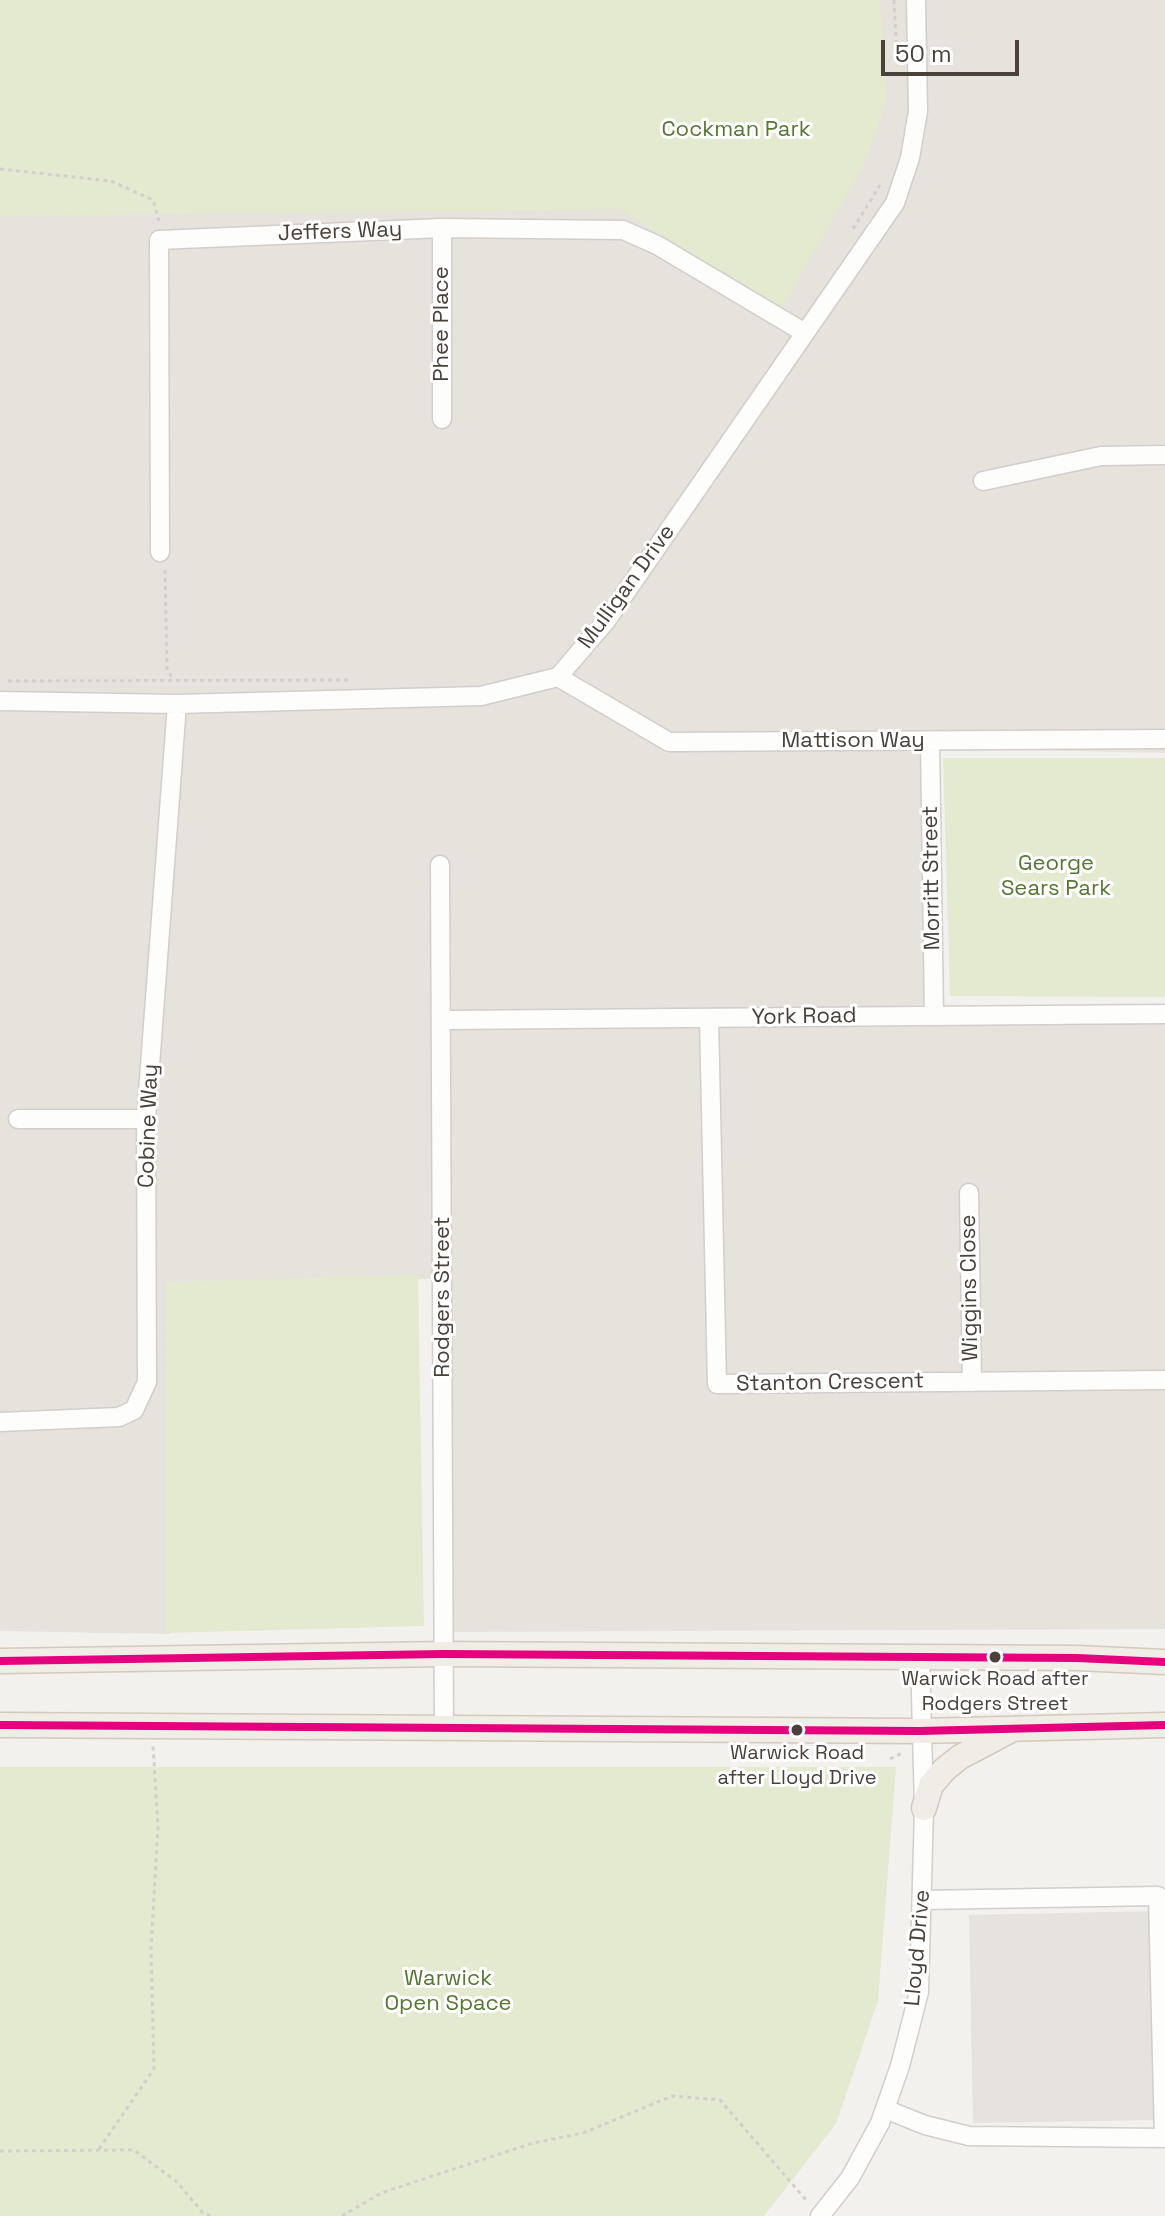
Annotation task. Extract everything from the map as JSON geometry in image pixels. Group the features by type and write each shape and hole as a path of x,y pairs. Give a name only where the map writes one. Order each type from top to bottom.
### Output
{"main road":[{"path":"0,1661 444,1654 1165,1662"},
{"path":"0,1725 920,1731 1018,1726 1165,1725"},
{"path":"924,1808 931,1785 945,1769 960,1757 1018,1726"}],"street":[{"name":"Mulligan Drive","path":"558,677 606,621 895,203 910,158 918,111 916,0"},
{"name":"Jeffers Way","path":"159,240 442,228 623,230 657,245 805,333"},
{"name":"Phee Place","path":"442,228 442,419"},
{"path":"159,240 160,552"},
{"path":"983,481 1101,456 1165,455"},
{"path":"0,701 177,704 481,696 558,677"},
{"name":"Mattison Way","path":"558,677 669,742 1165,739"},
{"name":"Cobine Way","path":"0,1422 119,1417 134,1410 147,1382 146,1119 177,704"},
{"name":"Morritt Street","path":"930,741 934,1016"},
{"name":"Rodgers Street","path":"440,865 444,1729"},
{"name":"York Road","path":"443,1020 1165,1014"},
{"name":"Stanton Crescent","path":"709,1018 717,1384 1165,1380"},
{"path":"18,1119 146,1119"},
{"name":"Wiggins Close","path":"969,1193 972,1382"},
{"name":"Lloyd Drive","path":"820,2216 850,2178 885,2109 919,1992 924,1808 920,1657"},
{"path":"885,2109 925,2125 969,2136 1164,2139 1158,1896 923,1900"}],"path":[{"path":"894,0 898,70"},
{"path":"0,169 111,181 125,187 153,200 159,214 159,240"},
{"path":"852,231 883,178"},
{"path":"160,552 166,572 167,669 173,680"},
{"path":"0,681 354,680"},
{"path":"99,2149 154,2069 151,1949 158,1827 153,1746"},
{"path":"342,2216 381,2193 533,2143 583,2133 672,2096 720,2100 806,2200"},
{"path":"0,2151 134,2150 177,2182 202,2212 211,2216"}],"shaded area":[{"path":"0,0 1165,0 1165,753 936,748 942,1007 1165,1004 1165,1629 442,1632 438,1279 171,1282 170,1634 0,1631"},
{"path":"1153,1911 1156,2120 973,2123 969,1915"}],"green space":[{"name":"Cockman Park","path":"0,0 880,0 887,100 866,161 779,313 621,209 0,216"},
{"name":"George Sears Park","path":"943,758 1165,758 1165,997 950,996"},
{"path":"418,1275 424,1626 165,1633 166,1282"},
{"name":"Warwick Open Space","path":"0,1767 896,1767 878,2001 836,2124 764,2216 0,2216"}],"transit line":[{"path":"0,1661 444,1654 1077,1658 1165,1662"},
{"path":"0,1725 920,1731 1165,1725"}],"place":[{"name":"Warwick Road after Rodgers Street","path":"995,1657"},
{"name":"Warwick Road after Lloyd Drive","path":"797,1730"}]}
